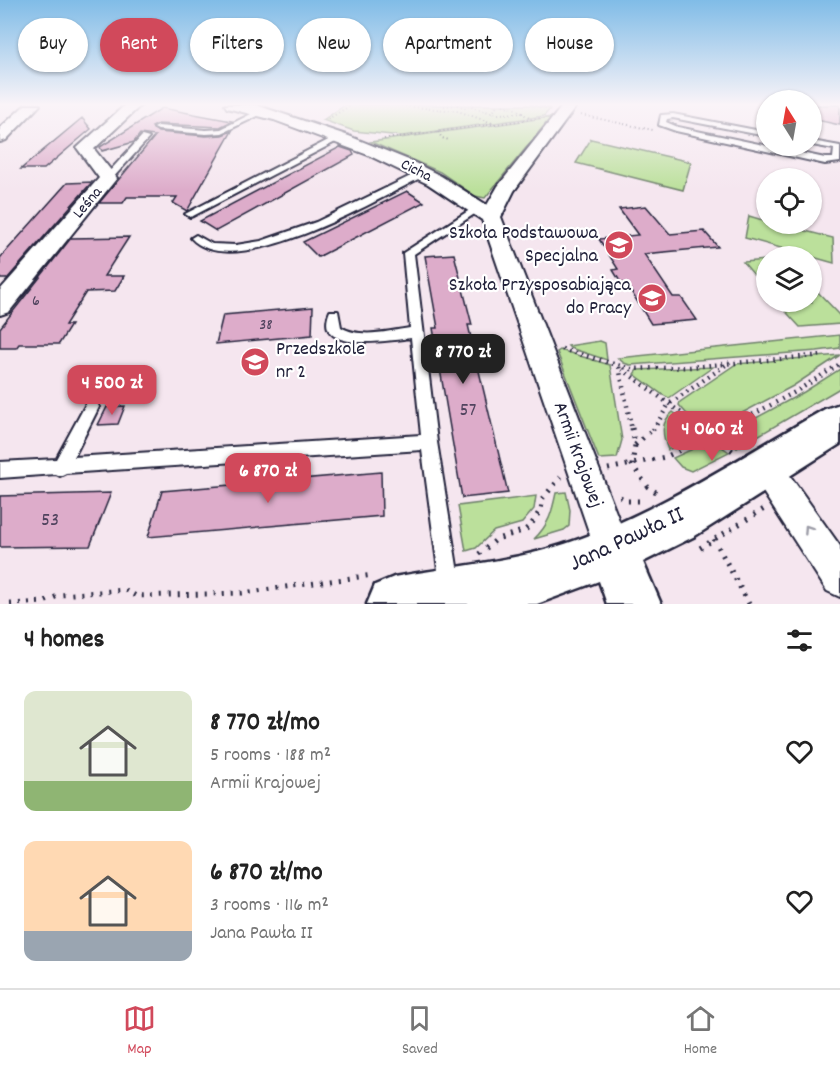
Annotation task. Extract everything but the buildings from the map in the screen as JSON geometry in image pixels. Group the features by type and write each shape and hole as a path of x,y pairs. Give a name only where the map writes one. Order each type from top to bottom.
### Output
{"street":[{"name":"Leśna","path":"0,306 108,178 85,148 102,133"},
{"name":"Cicha","path":"329,133 423,173 485,212"},
{"path":"485,212 505,190 544,133"},
{"name":"Armii Krajowej","path":"485,212 613,551"},
{"name":"Jana Pawła II","path":"385,589 449,580 534,579 613,551 678,519 758,475 840,422"},
{"path":"758,475 840,578"},
{"path":"613,551 634,604"}],"lane":[{"path":"696,133 756,146"},
{"path":"190,214 341,137"},
{"path":"108,178 145,138"},
{"path":"806,156 837,160 839,148 822,145"},
{"path":"196,238 209,247 219,248 249,246 287,239 423,173"},
{"path":"449,580 429,442 408,253 485,212"},
{"path":"334,314 334,326 338,332 349,337 416,332"},
{"path":"60,468 92,407"},
{"path":"0,470 60,468 429,442"}],"path":[{"path":"341,137 346,134 366,141 429,133"},
{"path":"439,133 442,138 449,141"},
{"path":"559,348 631,369 690,367 824,355"},
{"path":"635,445 657,426 669,404 730,362"},
{"path":"600,471 665,457 713,436 795,392 840,364"},
{"path":"619,366 713,436 758,475 714,539 700,548"},
{"path":"619,366 635,445 632,465 648,487 659,494 652,497"},
{"path":"449,580 497,539 525,530 541,509 543,498 562,477 571,474"},
{"path":"610,489 627,501 644,500"},
{"path":"714,539 749,604"},
{"path":"9,604 44,602 60,595 125,590 136,596 385,589"}],"green space":[{"path":"375,133 422,133 402,136"},
{"path":"434,133 538,133 485,198 475,196 440,172 371,142"},
{"path":"591,139 691,162 683,190 576,163"},
{"path":"749,216 756,218 756,234 817,234 833,238 834,263 822,260 822,246 773,246 745,238"},
{"path":"756,261 756,277 743,262"},
{"path":"822,296 840,315 840,324 800,327 786,312 822,312"},
{"path":"840,335 840,348 817,351 630,365 618,358"},
{"path":"600,341 605,343 607,360 568,346"},
{"path":"560,350 610,365 622,440 617,458 599,459 557,352"},
{"path":"840,355 793,386 710,430 686,413 679,405 680,402 736,364"},
{"path":"713,367 669,398 634,374 637,370"},
{"path":"840,369 840,388 737,448 721,437 804,392"},
{"path":"673,412 703,434 668,450 663,429 666,420"},
{"path":"712,440 729,452 691,471 681,467 673,458"},
{"path":"566,492 570,510 569,526 564,530 534,539 549,518 556,493"},
{"path":"536,496 534,509 522,523 494,531 476,548 466,551 458,506"}],"place":[{"name":"Szkoła Podstawowa Specjalna","path":"619,245"},
{"name":"Szkoła Przysposabiająca do Pracy","path":"652,298"},
{"name":"Przedszkole nr 2","path":"255,362"}]}
